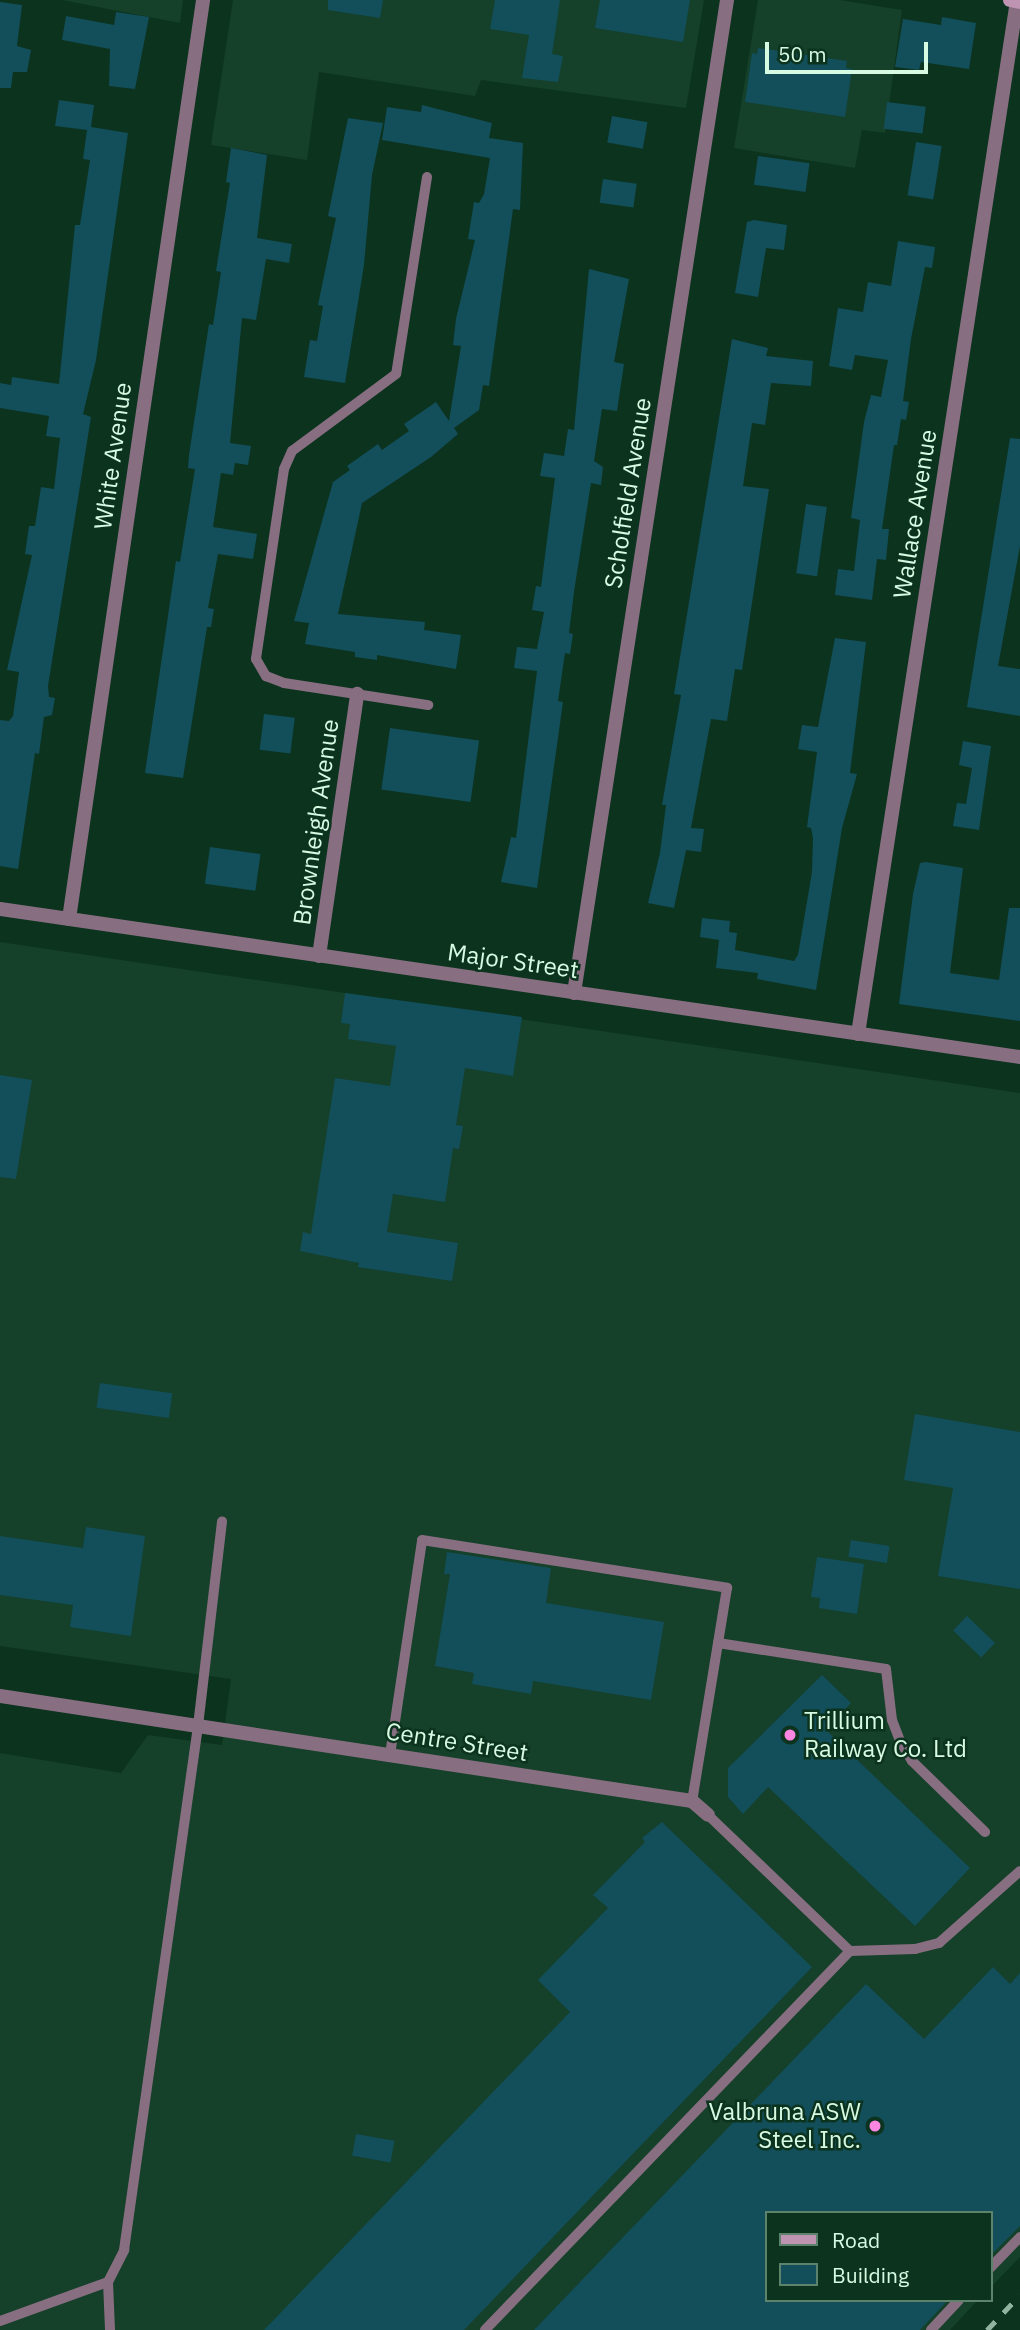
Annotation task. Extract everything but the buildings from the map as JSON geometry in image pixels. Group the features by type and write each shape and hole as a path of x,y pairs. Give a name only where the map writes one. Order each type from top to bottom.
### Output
{"street":[{"name":"White Avenue","path":"69,919 203,0"},
{"name":"Scholfield Avenue","path":"574,993 727,0"},
{"name":"Wallace Avenue","path":"858,1034 1016,1"},
{"name":"Brownleigh Avenue","path":"319,956 357,694"},
{"name":"Major Street","path":"0,909 1020,1058"},
{"name":"Centre Street","path":"0,1696 692,1801"},
{"path":"692,1801 708,1815"}],"lane":[{"path":"427,177 396,374 292,451 280,486 256,659 266,676 428,705"},
{"path":"110,2330 108,2281 124,2250 198,1726 222,1521"},
{"path":"390,1755 422,1540 727,1588 692,1801"},
{"path":"718,1643 886,1669 892,1720 906,1751 985,1832"},
{"path":"708,1815 850,1951"},
{"path":"485,2330 850,1951 915,1948 939,1943 1020,1871"},
{"path":"992,2266 1020,2237"},
{"path":"0,2321 108,2281"},
{"path":"931,2330 957,2302"}],"shaded area":[{"path":"62,0 183,0 180,23"},
{"path":"233,0 704,0 686,108 481,80 475,96 319,72 307,160 211,145"},
{"path":"758,0 840,0 902,10 885,133 862,130 855,168 734,148"},
{"path":"0,942 1020,1093 1020,2257 992,2286 992,2211 764,2211 764,2302 976,2302 950,2330 0,2330 0,1753 121,1773 148,1735 222,1745 231,1679 0,1646"}],"railway":[{"path":"987,2330 1020,2295"}],"place":[{"name":"Trillium Railway Co. Ltd","path":"790,1735"},
{"name":"Valbruna ASW Steel Inc.","path":"875,2126"}]}
